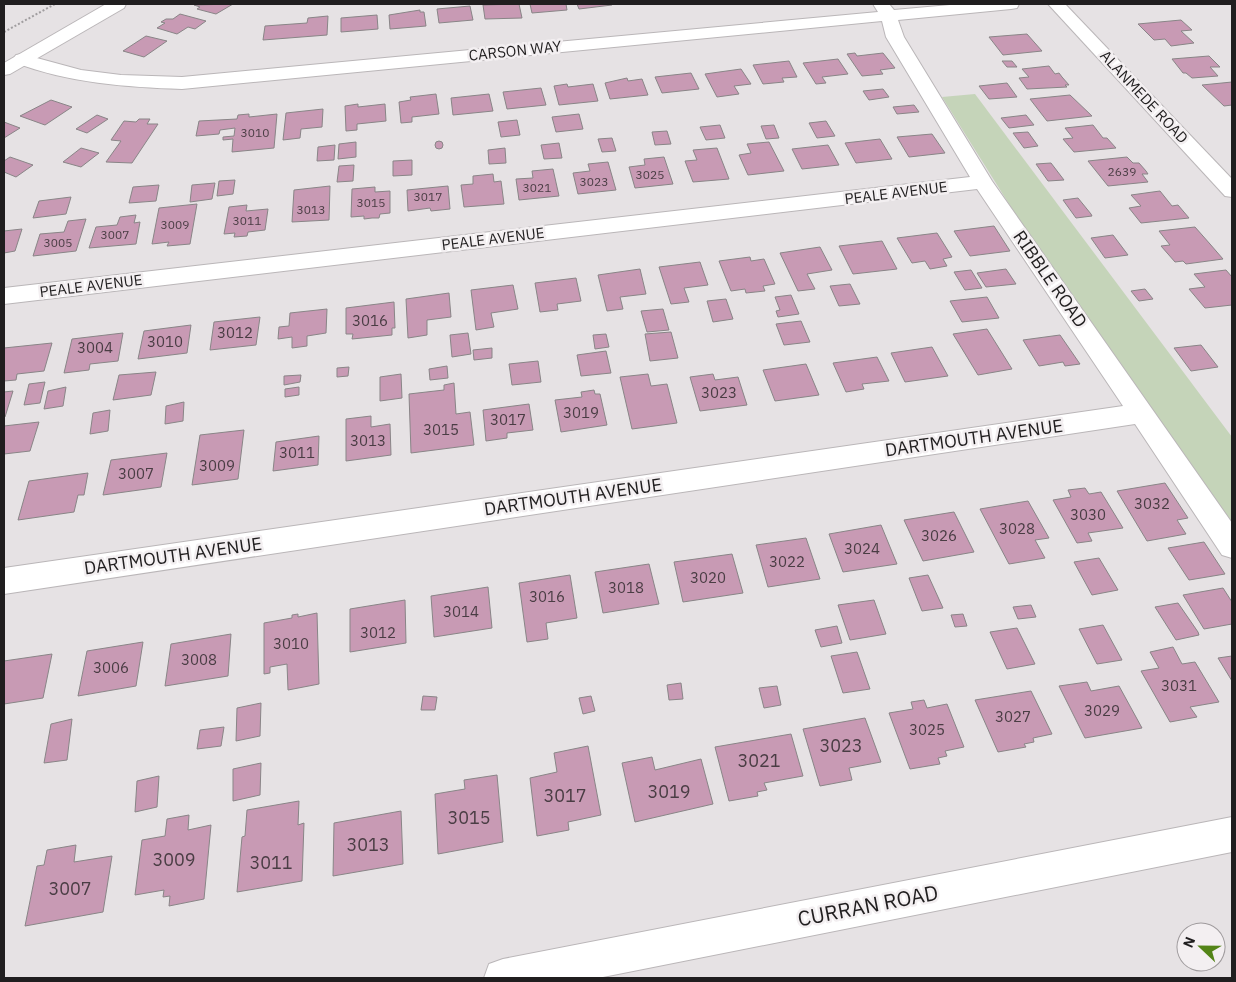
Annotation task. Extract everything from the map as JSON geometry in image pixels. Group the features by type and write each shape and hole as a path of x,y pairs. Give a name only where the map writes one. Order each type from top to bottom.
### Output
{"street":[{"path":"4,70 118,4"},
{"name":"CARSON WAY","path":"22,59 59,72 101,79 182,83 884,9 1011,4"},
{"name":"ALANMEDE ROAD","path":"1056,4 1232,191"},
{"name":"RIBBLE ROAD","path":"884,9 895,38 983,182 1143,413 1232,546"},
{"name":"PEALE AVENUE","path":"4,296 983,182"},
{"name":"DARTMOUTH AVENUE","path":"4,581 1143,413"},
{"name":"CURRAN ROAD","path":"503,978 1232,834"}],"path":[{"path":"4,32 56,4"}],"green space":[{"path":"975,94 1232,437 1232,527 1027,233 942,97"}],"building":[{"path":"233,4 216,14 197,9 200,7 194,5"},
{"path":"519,4 522,18 485,19 483,5"},
{"path":"530,4 566,4 567,10 532,13"},
{"path":"577,4 612,4 612,5 579,9"},
{"path":"470,6 473,20 439,23 437,9"},
{"path":"420,10 420,12 424,12 426,26 390,29 389,15"},
{"path":"180,14 206,21 195,29 188,27 177,34 157,28 165,23 161,22 166,19 173,19"},
{"path":"377,15 378,29 341,32 341,18"},
{"path":"328,16 327,35 263,40 265,26 307,23 308,18"},
{"path":"1181,20 1192,30 1181,31 1194,43 1171,46 1165,39 1154,40 1138,24"},
{"path":"1027,34 1042,51 1003,55 989,37"},
{"path":"146,36 167,41 144,57 123,51"},
{"path":"855,53 857,56 883,53 895,68 880,70 883,74 862,76 847,54"},
{"path":"1209,56 1220,67 1210,67 1218,76 1192,78 1183,73 1172,59"},
{"path":"838,59 848,74 822,77 826,83 816,84 803,63"},
{"path":"789,61 797,77 782,78 784,82 763,84 753,65"},
{"path":"1002,61 1012,61 1017,67 1007,67"},
{"path":"1049,66 1055,74 1059,73 1069,85 1065,85 1067,87 1027,89 1019,78 1029,77 1022,69"},
{"path":"741,69 751,84 734,86 739,94 717,97 705,74"},
{"path":"691,73 699,89 662,93 655,77"},
{"path":"627,78 628,81 642,79 648,95 610,99 605,83"},
{"path":"1232,82 1232,105 1224,106 1202,85"},
{"path":"1007,83 1017,97 989,99 979,86"},
{"path":"567,84 568,87 593,84 598,101 559,105 554,86"},
{"path":"541,88 546,105 507,109 503,92"},
{"path":"883,89 889,97 869,100 863,91"},
{"path":"436,94 439,114 412,117 412,122 401,123 399,102 411,100 410,97"},
{"path":"489,94 493,111 453,115 451,98"},
{"path":"1070,95 1092,116 1047,121 1030,99"},
{"path":"51,100 72,107 45,125 20,116"},
{"path":"358,104 358,107 385,104 386,121 357,124 357,130 346,131 345,106"},
{"path":"914,105 919,112 897,114 893,107"},
{"path":"323,109 322,127 301,129 300,138 283,140 286,113"},
{"path":"249,114 249,117 277,114 274,148 232,152 233,139 223,140 223,137 234,136 235,128 220,130 219,134 196,136 199,121 237,119 238,115"},
{"path":"579,114 583,129 556,132 552,117"},
{"path":"97,115 108,119 87,133 76,129"},
{"path":"1026,115 1034,125 1009,128 1001,118"},
{"path":"139,119 150,119 147,124 158,124 132,163 106,162 121,141 111,140 124,121 136,122"},
{"path":"517,120 520,135 501,137 498,122"},
{"path":"826,121 835,136 817,138 809,123"},
{"path":"4,122 20,128 4,138"},
{"path":"720,125 725,138 706,140 700,127"},
{"path":"774,125 779,138 766,139 761,126"},
{"path":"1093,125 1103,138 1107,138 1116,148 1074,152 1063,139 1073,138 1065,128"},
{"path":"667,131 671,144 655,145 652,132"},
{"path":"1028,132 1038,146 1024,148 1013,133"},
{"path":"932,134 945,153 909,157 897,137"},
{"path":"612,138 616,151 602,152 598,139"},
{"path":"880,139 892,159 856,163 845,143"},
{"path":"439,141 443,145 439,149 435,145"},
{"path":"356,142 356,157 338,159 339,144"},
{"path":"769,142 784,171 748,175 739,155 751,153 747,144"},
{"path":"559,143 562,158 544,159 541,145"},
{"path":"335,145 334,160 317,161 318,147"},
{"path":"828,145 839,165 802,169 792,149"},
{"path":"81,148 99,153 81,167 63,162"},
{"path":"505,148 506,163 489,164 488,150"},
{"path":"717,148 729,179 693,182 685,161 697,160 693,150"},
{"path":"10,157 33,165 16,177 4,172 4,161"},
{"path":"664,157 673,184 635,188 629,167 645,165 644,159"},
{"path":"1127,157 1133,163 1139,163 1146,171 1148,174 1142,174 1148,182 1108,186 1088,161"},
{"path":"412,160 412,175 393,176 393,161"},
{"path":"608,162 616,190 578,194 573,173 590,171 588,164"},
{"path":"1051,163 1064,180 1048,181 1036,164"},
{"path":"354,165 353,181 337,182 339,166"},
{"path":"553,169 559,196 519,200 516,179 533,178 532,171"},
{"path":"493,174 494,182 501,181 504,204 464,207 461,185 473,184 473,176"},
{"path":"235,180 233,194 217,196 219,181"},
{"path":"215,183 212,199 190,202 192,185"},
{"path":"159,185 156,201 129,203 133,187"},
{"path":"330,186 329,220 292,222 294,190"},
{"path":"448,186 450,209 431,211 430,208 408,211 407,190"},
{"path":"375,187 375,192 390,191 390,213 380,214 379,218 364,219 364,216 351,217 352,189"},
{"path":"1160,191 1172,206 1178,205 1189,218 1141,223 1129,208 1141,206 1131,195"},
{"path":"71,197 66,214 33,218 39,201"},
{"path":"1078,198 1092,216 1076,218 1063,200"},
{"path":"197,204 190,244 167,246 169,242 152,244 159,208"},
{"path":"247,205 246,211 268,209 265,230 248,232 247,236 234,237 235,233 224,234 229,207"},
{"path":"136,215 134,223 140,222 136,244 89,248 96,227 117,225 120,217"},
{"path":"86,219 76,251 33,256 40,234 64,232 68,221"},
{"path":"994,226 1010,251 970,256 954,231"},
{"path":"1195,227 1223,259 1186,264 1183,261 1175,262 1161,246 1170,245 1159,231"},
{"path":"22,229 15,251 4,253 4,231"},
{"path":"937,233 952,257 943,259 947,266 930,269 925,261 912,263 897,238"},
{"path":"1113,235 1128,255 1105,258 1091,238"},
{"path":"882,241 897,269 853,274 839,246"},
{"path":"820,247 832,270 807,274 815,289 798,291 780,253"},
{"path":"750,257 751,261 764,259 775,284 763,286 765,291 746,293 745,289 731,291 719,261"},
{"path":"700,262 708,285 684,288 689,302 671,304 659,267"},
{"path":"640,269 646,294 620,297 623,309 607,311 598,275"},
{"path":"1006,269 1016,284 986,287 977,273"},
{"path":"971,270 982,288 965,290 954,272"},
{"path":"1226,270 1232,277 1232,305 1205,308 1189,289 1205,287 1194,274"},
{"path":"576,278 581,301 557,304 558,310 540,312 535,283"},
{"path":"850,284 860,304 839,306 830,286"},
{"path":"513,285 518,309 491,313 494,327 476,330 471,290"},
{"path":"1145,289 1153,299 1139,301 1131,291"},
{"path":"449,293 451,317 427,320 427,335 408,338 406,299"},
{"path":"791,295 799,314 778,317 776,311 780,310 775,297"},
{"path":"987,297 999,318 962,322 950,301"},
{"path":"726,299 733,319 713,322 707,301"},
{"path":"394,302 395,328 392,328 392,335 352,339 353,334 346,334 346,308"},
{"path":"327,309 326,333 307,336 307,346 292,348 292,337 278,339 279,327 289,326 290,313"},
{"path":"663,309 669,330 647,332 641,311"},
{"path":"260,317 256,345 210,350 214,322"},
{"path":"801,321 810,342 784,345 776,324"},
{"path":"191,325 187,353 138,359 144,331"},
{"path":"987,329 1012,369 978,375 953,334"},
{"path":"671,332 678,358 650,361 645,334"},
{"path":"123,333 118,361 90,364 89,370 64,373 72,339"},
{"path":"468,333 471,354 452,357 450,335"},
{"path":"606,334 609,347 595,349 593,335"},
{"path":"1060,335 1080,364 1065,366 1063,362 1039,366 1023,340"},
{"path":"52,343 44,371 17,374 16,380 4,381 4,348"},
{"path":"1201,345 1218,367 1191,371 1174,348"},
{"path":"932,347 948,376 905,382 891,353"},
{"path":"492,348 492,358 474,360 473,350"},
{"path":"606,351 611,373 581,376 577,355"},
{"path":"877,357 889,381 862,384 864,389 846,392 833,363"},
{"path":"538,361 541,382 512,385 509,364"},
{"path":"806,364 819,395 775,401 763,370"},
{"path":"447,366 448,378 430,380 429,369"},
{"path":"349,367 348,376 337,377 337,368"},
{"path":"156,372 151,395 113,400 119,375"},
{"path":"401,374 402,398 380,401 380,377"},
{"path":"648,374 651,386 667,384 677,423 632,429 620,377"},
{"path":"713,374 715,380 738,377 747,405 700,411 690,377"},
{"path":"301,375 300,382 284,385 284,376"},
{"path":"45,382 40,403 24,405 29,384"},
{"path":"454,383 456,414 470,412 474,445 411,453 409,394 444,390 444,385"},
{"path":"66,387 63,406 44,409 48,391"},
{"path":"299,387 299,395 285,397 285,389"},
{"path":"594,390 595,394 600,394 607,425 561,432 555,400 582,397 581,392"},
{"path":"13,391 5,417 4,418 4,392"},
{"path":"184,402 183,421 165,424 166,406"},
{"path":"529,404 533,430 507,433 507,438 486,441 483,410"},
{"path":"110,410 108,431 90,434 93,413"},
{"path":"371,416 371,427 390,424 391,455 346,461 346,419"},
{"path":"39,422 30,451 4,454 4,426"},
{"path":"244,430 238,479 192,485 200,435"},
{"path":"319,436 318,465 273,471 276,442"},
{"path":"167,453 161,487 103,495 111,460"},
{"path":"88,473 84,495 78,495 74,512 18,520 29,481"},
{"path":"1165,483 1188,518 1177,520 1186,534 1147,541 1117,491"},
{"path":"1085,488 1089,494 1101,492 1123,528 1088,533 1092,541 1077,543 1053,500 1071,497 1068,490"},
{"path":"1028,501 1049,538 1035,540 1045,558 1009,564 980,509"},
{"path":"954,512 974,552 923,561 904,520"},
{"path":"881,525 897,564 843,572 829,534"},
{"path":"806,538 820,579 768,587 756,545"},
{"path":"1204,542 1225,574 1189,580 1168,548"},
{"path":"732,554 743,593 683,602 674,562"},
{"path":"1099,558 1118,590 1092,595 1074,562"},
{"path":"649,564 659,604 603,613 595,572"},
{"path":"570,575 577,618 546,623 548,639 527,642 519,583"},
{"path":"928,575 943,608 922,611 909,578"},
{"path":"488,587 492,628 434,637 431,596"},
{"path":"1223,588 1232,602 1232,624 1204,629 1183,595"},
{"path":"405,600 406,643 350,652 350,609"},
{"path":"874,600 886,634 850,640 838,605"},
{"path":"1178,603 1199,635 1176,640 1155,607"},
{"path":"1031,605 1036,617 1018,619 1013,607"},
{"path":"317,613 319,684 288,690 287,664 270,667 270,673 264,674 264,623 292,618 292,615 298,614 298,617"},
{"path":"963,614 967,626 955,627 951,615"},
{"path":"1103,625 1122,660 1097,664 1079,629"},
{"path":"837,626 842,643 821,647 815,630"},
{"path":"1017,628 1035,664 1007,669 990,632"},
{"path":"231,634 228,676 165,686 171,644"},
{"path":"143,642 136,686 78,696 87,651"},
{"path":"1173,647 1182,664 1195,662 1219,702 1190,707 1197,717 1170,722 1141,671 1159,668 1150,652"},
{"path":"857,652 870,689 843,693 831,656"},
{"path":"52,654 43,698 4,704 4,661"},
{"path":"1232,656 1232,681 1218,658"},
{"path":"1087,682 1091,691 1119,686 1142,728 1085,738 1059,686"},
{"path":"681,683 683,699 669,700 667,685"},
{"path":"777,686 781,705 764,708 759,688"},
{"path":"1031,691 1052,734 1033,738 1034,742 1024,744 1026,747 998,752 975,700"},
{"path":"423,696 437,697 435,710 421,710"},
{"path":"591,696 595,711 583,714 579,698"},
{"path":"924,700 927,708 947,704 964,747 945,751 947,756 938,758 940,764 910,769 889,713 913,709 911,702"},
{"path":"261,703 260,736 236,741 237,708"},
{"path":"865,718 881,762 849,768 852,780 820,786 803,729"},
{"path":"72,719 67,760 44,763 51,724"},
{"path":"224,727 221,746 197,749 200,730"},
{"path":"791,734 803,776 764,783 767,790 757,792 758,796 729,801 715,747"},
{"path":"588,746 601,815 568,822 569,830 537,836 530,778 557,772 554,753"},
{"path":"652,757 655,770 701,759 713,804 635,822 622,763"},
{"path":"261,763 260,795 233,801 233,769"},
{"path":"497,775 503,842 438,854 435,794 465,789 464,780"},
{"path":"159,776 157,807 135,812 137,781"},
{"path":"299,801 298,825 304,823 302,881 237,892 242,837 245,836 247,810"},
{"path":"401,811 403,864 333,876 334,823"},
{"path":"189,815 188,830 211,825 204,899 169,906 170,896 163,897 164,890 135,895 142,840 165,836 167,819"},
{"path":"76,845 74,862 112,856 103,912 25,926 37,866 44,865 47,850"}]}
